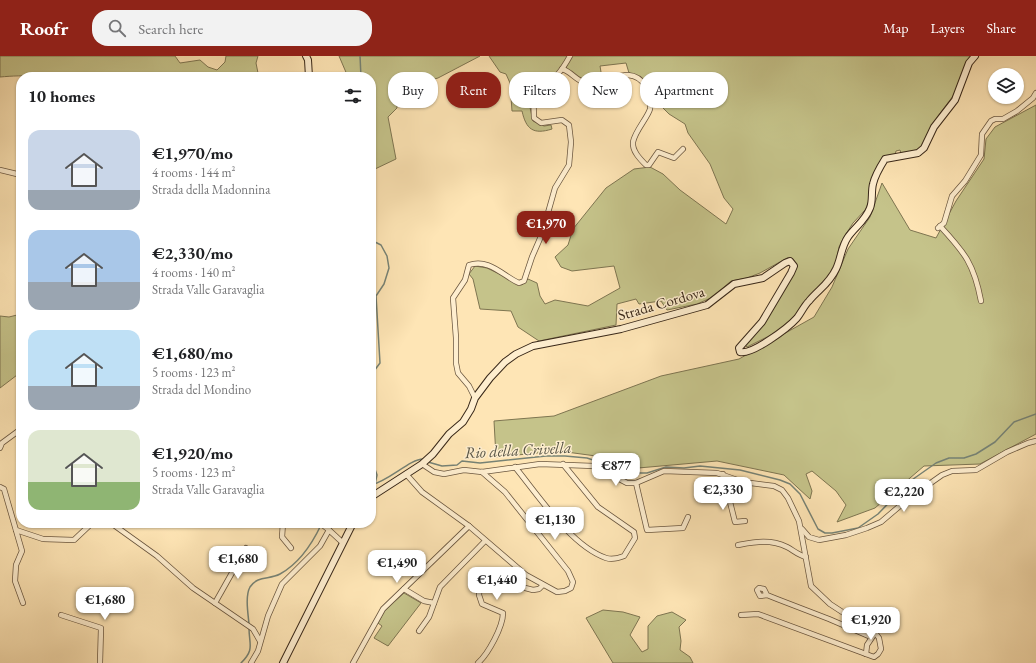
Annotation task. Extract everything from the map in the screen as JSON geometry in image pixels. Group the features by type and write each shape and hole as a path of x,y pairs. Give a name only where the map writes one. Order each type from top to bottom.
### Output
{"street":[{"path":"306,56 308,72"},
{"path":"475,398 469,386 458,373 453,298 465,280 469,265 474,263 493,267 519,283 524,281 526,278 532,257 542,234 555,188 569,165 571,142 569,125 562,120 541,123 534,118 533,89 540,84 548,83 562,69 570,56"},
{"name":"Strada Cordova","path":"376,495 425,462 449,434 463,422 471,409 475,398 490,378 505,362 516,354 533,346 621,329 707,305 734,284 763,278 785,263 790,262 794,266 791,273 762,322 739,348 740,352 749,352 780,333 796,320 808,301 826,286 834,273 848,237 861,224 870,208 873,184 879,168 885,159 918,153 924,148 934,127 955,100 969,63 976,56"},
{"path":"562,69 566,70 580,82 586,83 628,75 640,80 648,88 650,110 634,138 633,147 636,153 646,165 649,165 658,152 674,158 683,149"},
{"path":"981,301 974,271 968,257 939,227 944,223 952,196 965,181 981,155 982,134 991,121 995,119 1003,119 1017,111 1033,98 1036,93"},
{"path":"0,170 16,174"},
{"path":"0,448 1,443 16,432"},
{"path":"802,529 809,537 819,540 846,535 867,528 881,522 908,499 942,475 952,471 976,470 1008,452 1036,441"},
{"path":"425,462 434,472 444,474 464,470 482,472 515,467 563,464 594,466 626,482 636,483 664,472 717,473 744,482 774,486 782,490 788,498 802,529 811,586 830,604 874,636"},
{"path":"515,467 570,535 606,558 616,559 624,556 635,538 634,532 598,507 563,464"},
{"path":"406,474 422,492 469,526 526,575 557,592 565,591 571,588 573,582 568,571 505,492 482,472"},
{"path":"723,474 735,522 746,521"},
{"path":"636,483 647,530 683,528 688,517"},
{"path":"0,487 4,489 22,551 16,565 15,581 23,603"},
{"path":"353,663 383,609 469,526"},
{"path":"16,530 43,539 74,540 87,528"},
{"path":"117,528 157,556 188,584 252,628 260,641"},
{"path":"283,528 282,537 292,548"},
{"path":"327,528 344,543"},
{"path":"283,663 351,528"},
{"path":"251,663 258,651 268,616 282,584 320,546 329,530"},
{"path":"738,545 760,540 788,547 806,557"},
{"path":"419,631 429,617 440,587 486,541"},
{"path":"215,603 246,548"},
{"path":"478,663 484,657 503,620 503,613 482,604 478,595 480,582 487,578 533,590 539,589 543,585"},
{"path":"404,589 424,601 434,603"},
{"path":"741,615 758,614 874,657 881,649 879,638 767,595"},
{"path":"61,615 101,628 100,663"},
{"path":"866,654 867,645 874,636"}],"shaded area":[{"path":"0,56 175,56 180,63 200,60 208,67 217,70 225,62 226,56 258,56 256,63 258,72 16,72 16,76 0,77"},
{"path":"339,56 480,56 449,72 446,72 446,74 438,78 438,72 388,72 388,108 397,108 388,117 396,159 376,169 376,72 346,72"},
{"path":"489,56 568,56 557,72 509,72 509,81 506,74 500,72"},
{"path":"572,56 972,56 959,88 938,116 923,145 917,152 901,154 900,150 896,151 895,155 884,158 866,209 853,223 844,237 839,247 835,267 823,285 808,297 794,317 775,333 747,347 744,344 796,264 792,258 787,258 760,273 747,278 731,281 713,297 697,304 667,310 661,301 639,304 636,299 617,304 616,325 539,341 518,327 511,311 480,309 473,279 469,274 475,266 487,268 522,285 528,279 537,283 540,296 545,304 555,300 588,306 620,288 614,266 572,271 561,267 555,257 568,245 573,229 606,188 634,169 650,167 663,174 680,190 726,224 733,209 724,198 710,164 688,133 685,124 669,114 663,108 728,108 728,72 640,72 640,78 632,74 632,72 629,72 626,63 600,66 601,72 578,72 578,77 566,67"},
{"path":"1036,105 1036,434 980,464 924,466 875,508 837,522 846,505 836,491 812,471 806,474 812,491 810,499 784,475 717,461 627,469 596,456 559,451 496,457 494,421 554,416 661,376 739,359 814,317 832,287 848,249 870,217 882,183 910,230 936,238 956,201 984,159 986,139 995,127"},
{"path":"512,108 530,108 533,121 544,126 551,125 552,129 535,131 528,126 522,111 512,111"},
{"path":"16,315 16,376 0,388 0,316 9,317"},
{"path":"404,593 421,603 388,646 374,638 382,626 378,623 385,610"},
{"path":"603,610 623,612 640,617 630,635 642,652 648,649 648,626 657,616 672,612 686,620 679,627 681,641 680,650 690,657 693,663 613,663 586,618"}],"waterway":[{"path":"360,56 361,72"},
{"path":"376,242 381,245 387,256 389,268 384,284 376,296"},
{"path":"376,296 380,363 376,368"},
{"name":"Rio della Crivella","path":"428,462 442,466 457,465 462,461 480,463 546,456 565,456 587,458 632,473 647,473 666,467 684,468 700,466 740,470 790,484 800,494 818,529 825,533 832,533 858,528 878,514 909,482 936,463 949,458 964,458 976,454 995,442 1014,422 1036,414"},
{"name":"Rio della Crivella","path":"376,484 412,462 423,459"},
{"path":"376,472 376,480"},
{"name":"Rio della Crivella","path":"249,624 247,600 250,587 253,583 260,579 276,576 287,570 305,552 320,528"},
{"name":"Rio della Crivella","path":"241,663 250,650 249,628"}]}
